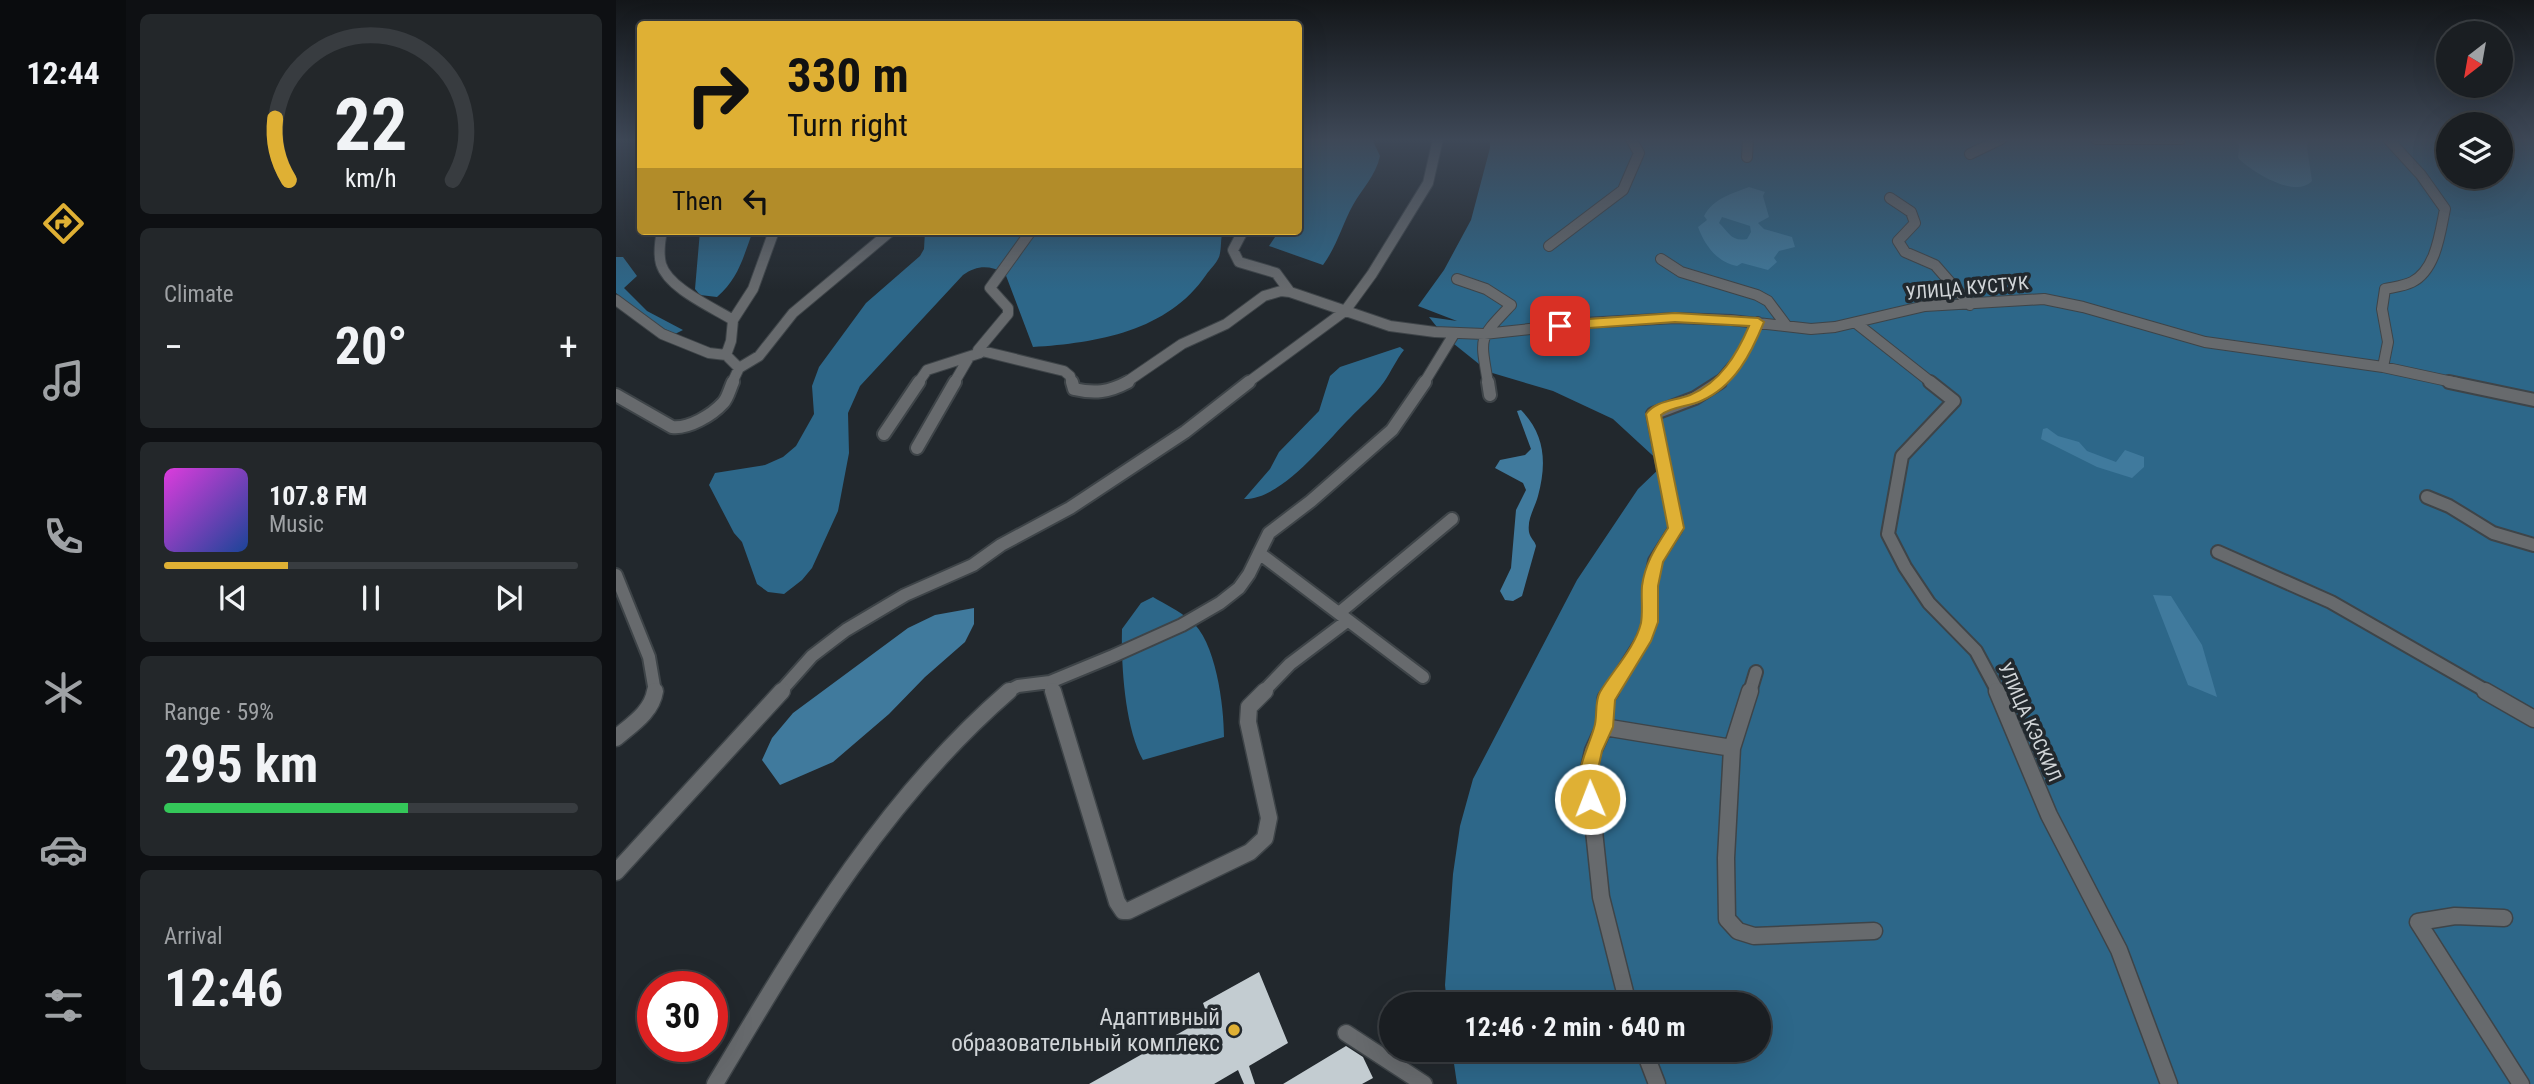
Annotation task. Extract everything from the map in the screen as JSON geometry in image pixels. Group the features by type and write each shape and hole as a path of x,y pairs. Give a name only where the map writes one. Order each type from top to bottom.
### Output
{"street":[{"path":"616,872 821,650 846,630 905,595 972,565 1001,545 1070,508 1185,432 1294,346 1345,311 1372,274 1424,190"},
{"path":"1549,246 1623,190"},
{"path":"2382,367 2389,340 2388,330 2382,319 2381,303 2385,289 2411,283 2423,275 2445,209 2431,190"},
{"path":"1890,198 1911,212 1915,223 1898,241 1905,252 1935,265 1970,305"},
{"path":"661,235 659,248 662,266 670,278 733,320"},
{"path":"726,355 731,341 733,320 743,311 756,284 773,235"},
{"path":"616,395 665,425 681,428 709,415 724,402 739,368 760,356 793,313 887,235"},
{"path":"980,353 978,347 1008,314 1008,308 990,288 1028,235"},
{"name":"УЛИЦА КУСТУК","path":"1240,235 1233,250 1239,262 1279,272 1286,278 1290,292 1390,326 1454,334 1484,334 1585,323 1675,318 1758,322 1811,329 1856,323 1909,308 2044,299 2083,307 2205,342 2382,367 2534,400"},
{"path":"1661,259 1681,272 1757,295 1768,301 1786,325"},
{"path":"1457,279 1486,289 1511,305 1484,334 1482,348 1490,395"},
{"path":"884,434 927,370 980,353 1064,371 1070,376 1074,389 1085,393 1105,393 1119,387 1182,345 1221,327 1269,292 1290,292"},
{"path":"616,300 662,334 709,352 726,355 739,368"},
{"path":"1625,992 1601,897 1588,774 1593,751 1604,727 1606,698 1642,641 1650,622 1650,586 1655,561 1676,528 1653,414 1661,408 1697,397 1727,376 1744,355 1758,322"},
{"name":"УЛИЦА КЭСКИЛ","path":"1856,323 1954,401 1902,456 1888,534 1905,567 1929,603 1976,651 1994,684 2049,815 2119,950 2169,1084"},
{"path":"715,1084 813,921 847,871 945,750 1008,691 1018,686 1049,682 1182,625 1220,603 1238,588 1249,574 1269,533 1311,501 1392,430 1423,386 1454,334"},
{"path":"917,448 968,359"},
{"path":"2427,497 2451,504 2482,526 2512,540 2534,545"},
{"path":"1049,682 1117,902 1123,911 1128,911 1250,852 1261,844 1268,833 1267,810 1251,741 1247,717 1249,708 1290,664 1452,519"},
{"path":"2218,552 2331,602 2534,719"},
{"path":"1259,553 1423,677"},
{"path":"616,575 634,617 657,690 654,700 643,713 616,738"},
{"path":"1756,672 1732,748 1727,919 1738,930 1754,936 1874,930"},
{"path":"1604,727 1732,748"},
{"path":"2504,918 2455,916 2418,922 2521,1084"},
{"path":"1346,1034 1424,1084"},
{"path":"1649,1062 1657,1084"}],"shaded area":[{"path":"1302,190 1363,190 1323,265 1269,246 1276,235 1302,235"},
{"path":"1479,190 2534,190 2534,1084 1457,1084 1454,1062 1771,1062 1771,992 1446,992 1453,874 1460,826 1473,779 1577,580 1638,489 1663,465 1613,419 1553,391 1489,372 1444,336 1429,317 1457,321 1418,306 1444,270 1471,220"},
{"path":"1743,190 1765,192 1763,196 1769,217 1758,223 1764,229 1792,237 1795,247 1779,251 1774,258 1777,262 1768,270 1742,263 1737,266 1723,261 1708,247 1698,227 1707,220 1704,216 1708,210 1724,197","holes":["1722,217 1750,226 1751,232 1747,239 1737,239 1719,223"]},
{"path":"700,235 752,235 735,275 717,297 700,295 695,289"},
{"path":"925,235 1222,235 1216,262 1190,294 1172,309 1129,330 1082,342 1033,347 1005,273 983,267 963,275 860,386 848,413 849,453 838,511 812,568 802,580 784,594 768,592 757,584 742,542 734,533 709,485 715,473 765,465 783,457 796,446 814,414 812,386 819,367 866,303 920,256 924,249"},
{"path":"616,257 623,257 637,276 624,288 647,311 683,330 675,334 654,324 616,293"},
{"path":"1400,347 1404,350 1380,387 1302,468 1273,490 1258,497 1244,499 1270,469 1279,452 1319,411 1330,376 1340,367"},
{"path":"1521,410 1539,439 1543,472 1529,527 1536,546 1522,596 1513,601 1505,600 1500,591 1511,568 1516,510 1526,490 1523,483 1495,468 1500,460 1525,455 1531,449 1517,411"},
{"path":"2047,428 2058,436 2079,442 2087,451 2116,462 2125,450 2144,457 2144,467 2132,478 2097,467 2041,439 2043,429"},
{"path":"2153,595 2171,596 2202,645 2217,697 2188,685"},
{"path":"1153,597 1190,620 1206,642 1217,674 1224,737 1143,760 1128,714 1123,678 1122,629 1141,603"},
{"path":"974,608 974,624 965,642 925,677 889,714 833,762 780,785 762,760 772,738 793,713 908,628 935,615"}],"building":[{"name":"Адаптивный образовательный комплекс","path":"1259,972 1288,1043 1249,1066 1255,1084 1244,1084 1238,1070 1214,1084 1089,1084 1208,1017 1203,1003"},
{"path":"1346,1046 1363,1057 1373,1078 1362,1084 1283,1084"}],"place":[{"name":"Адаптивный образовательный комплекс","path":"1234,1030"}],"route":[{"path":"1560,326 1675,318 1758,322 1744,355 1727,376 1697,397 1661,408 1653,414 1676,528 1655,561 1650,586 1650,622 1642,641 1606,698 1604,727 1593,751 1588,774 1590,799"}]}
